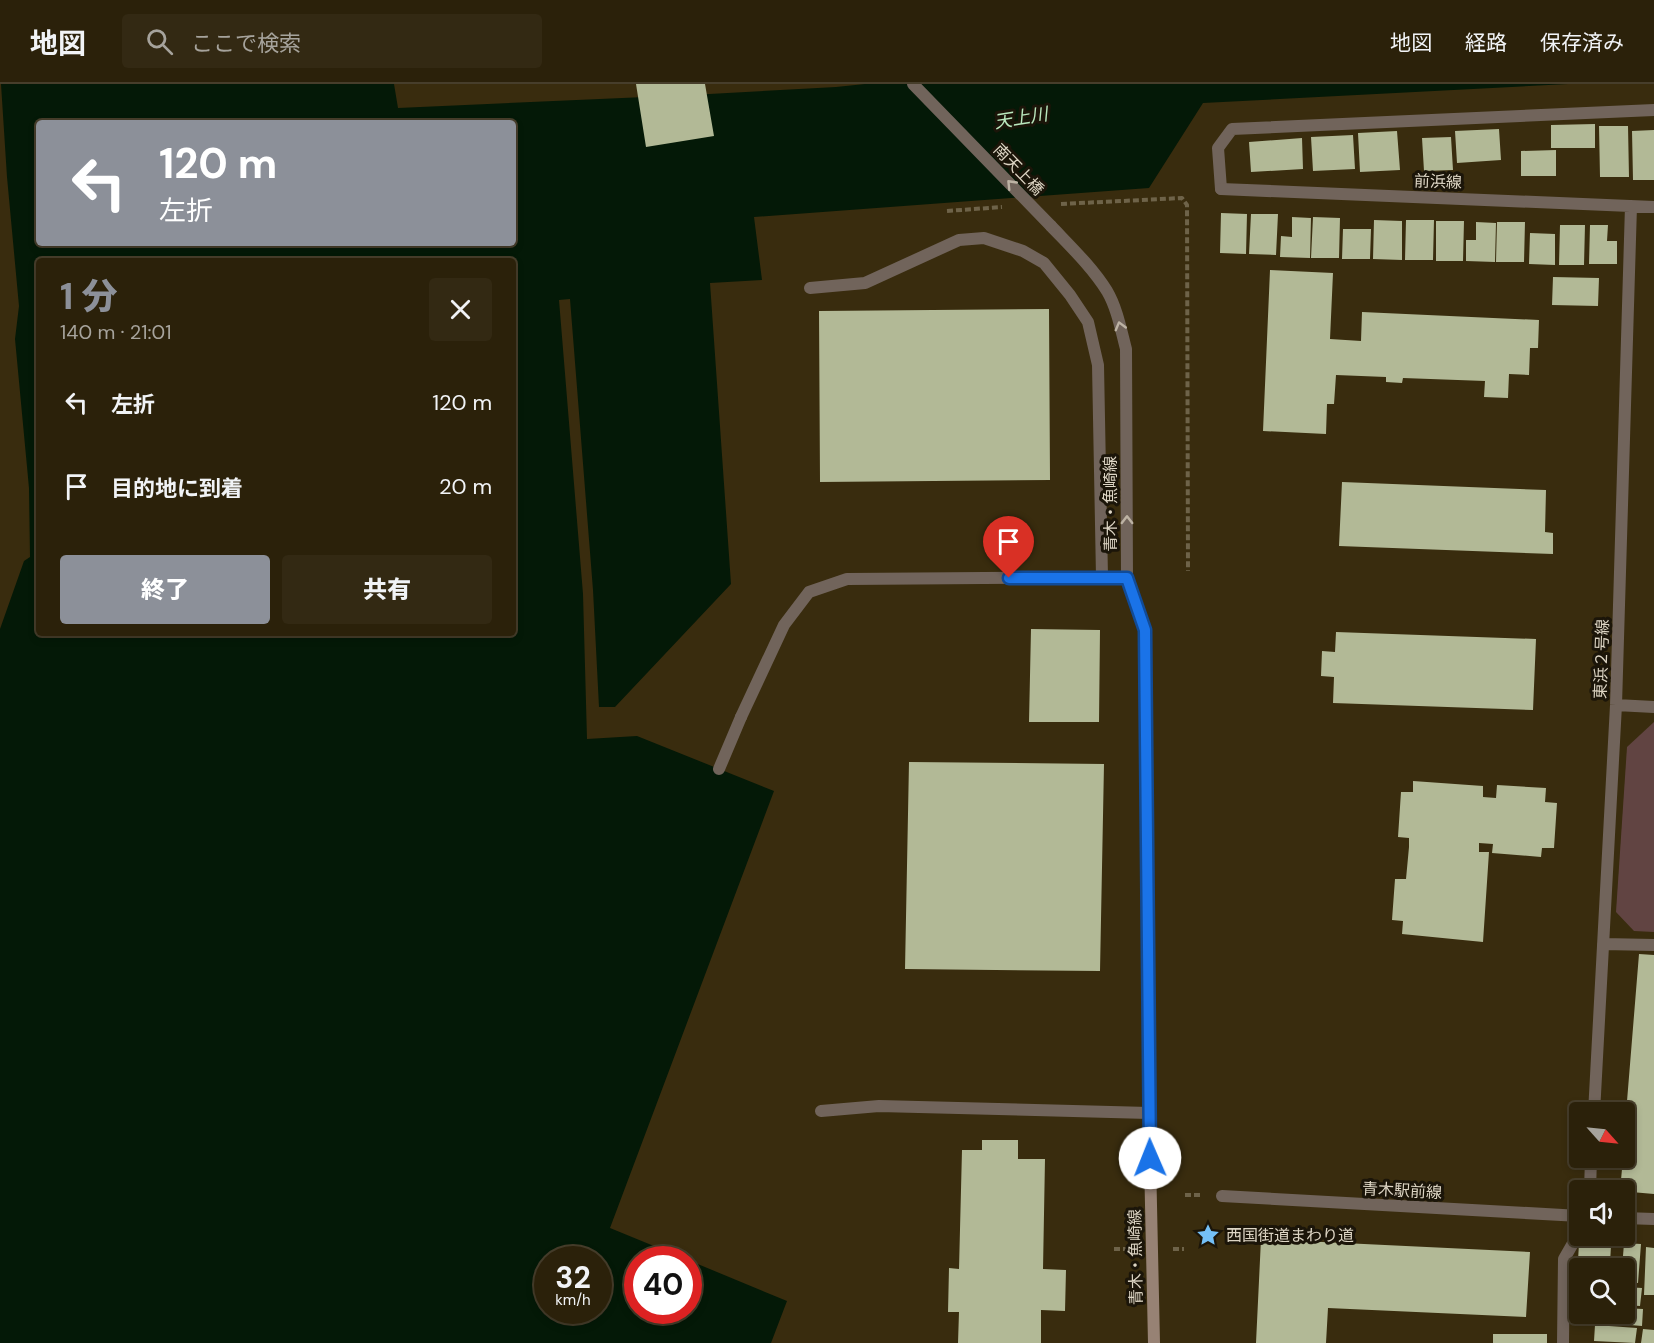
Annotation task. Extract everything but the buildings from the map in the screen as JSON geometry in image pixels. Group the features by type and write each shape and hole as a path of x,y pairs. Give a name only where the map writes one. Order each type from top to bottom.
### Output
{"street":[{"name":"南天上橋","path":"913,84 1052,226"},
{"name":"前浜線","path":"1654,110 1232,129 1218,148 1221,189 1654,207"},
{"name":"東浜２号線","path":"1595,1102 1616,705 1631,206"},
{"name":"青木・魚崎線","path":"1052,226 1084,261 1107,292 1118,318 1126,350 1127,578 1145,630 1149,1113 1154,1343"},
{"path":"810,288 865,283 959,240 984,238 1023,251 1044,263 1088,322 1098,365 1102,577"},
{"path":"719,769 784,625 809,592 847,579 1127,578"},
{"path":"1616,705 1654,707"},
{"path":"1603,944 1654,945"},
{"path":"821,1112 879,1106 1149,1113"},
{"name":"青木駅前線","path":"1222,1196 1569,1215"},
{"path":"1635,1218 1654,1219"},
{"path":"1563,1343 1564,1259 1571,1246"}],"shaded area":[{"path":"1654,722 1654,932 1634,931 1616,912 1627,747"}],"water":[{"name":"天上川","path":"1,84 394,84 398,108 691,95 865,84 1568,84 1203,103 1149,188 754,217 762,280 710,283 731,584 615,707 599,707 593,590 570,299 559,300 583,594 587,739 637,736 774,791 610,1228 654,1246 624,1246 624,1324 702,1324 702,1266 787,1301 771,1343 0,1343 0,629 24,561 30,557 29,488 15,339 19,306"}],"place":[{"name":"西国街道まわり道","path":"1208,1235"}],"route":[{"path":"1009,578 1127,578 1145,630 1150,1158"}]}
